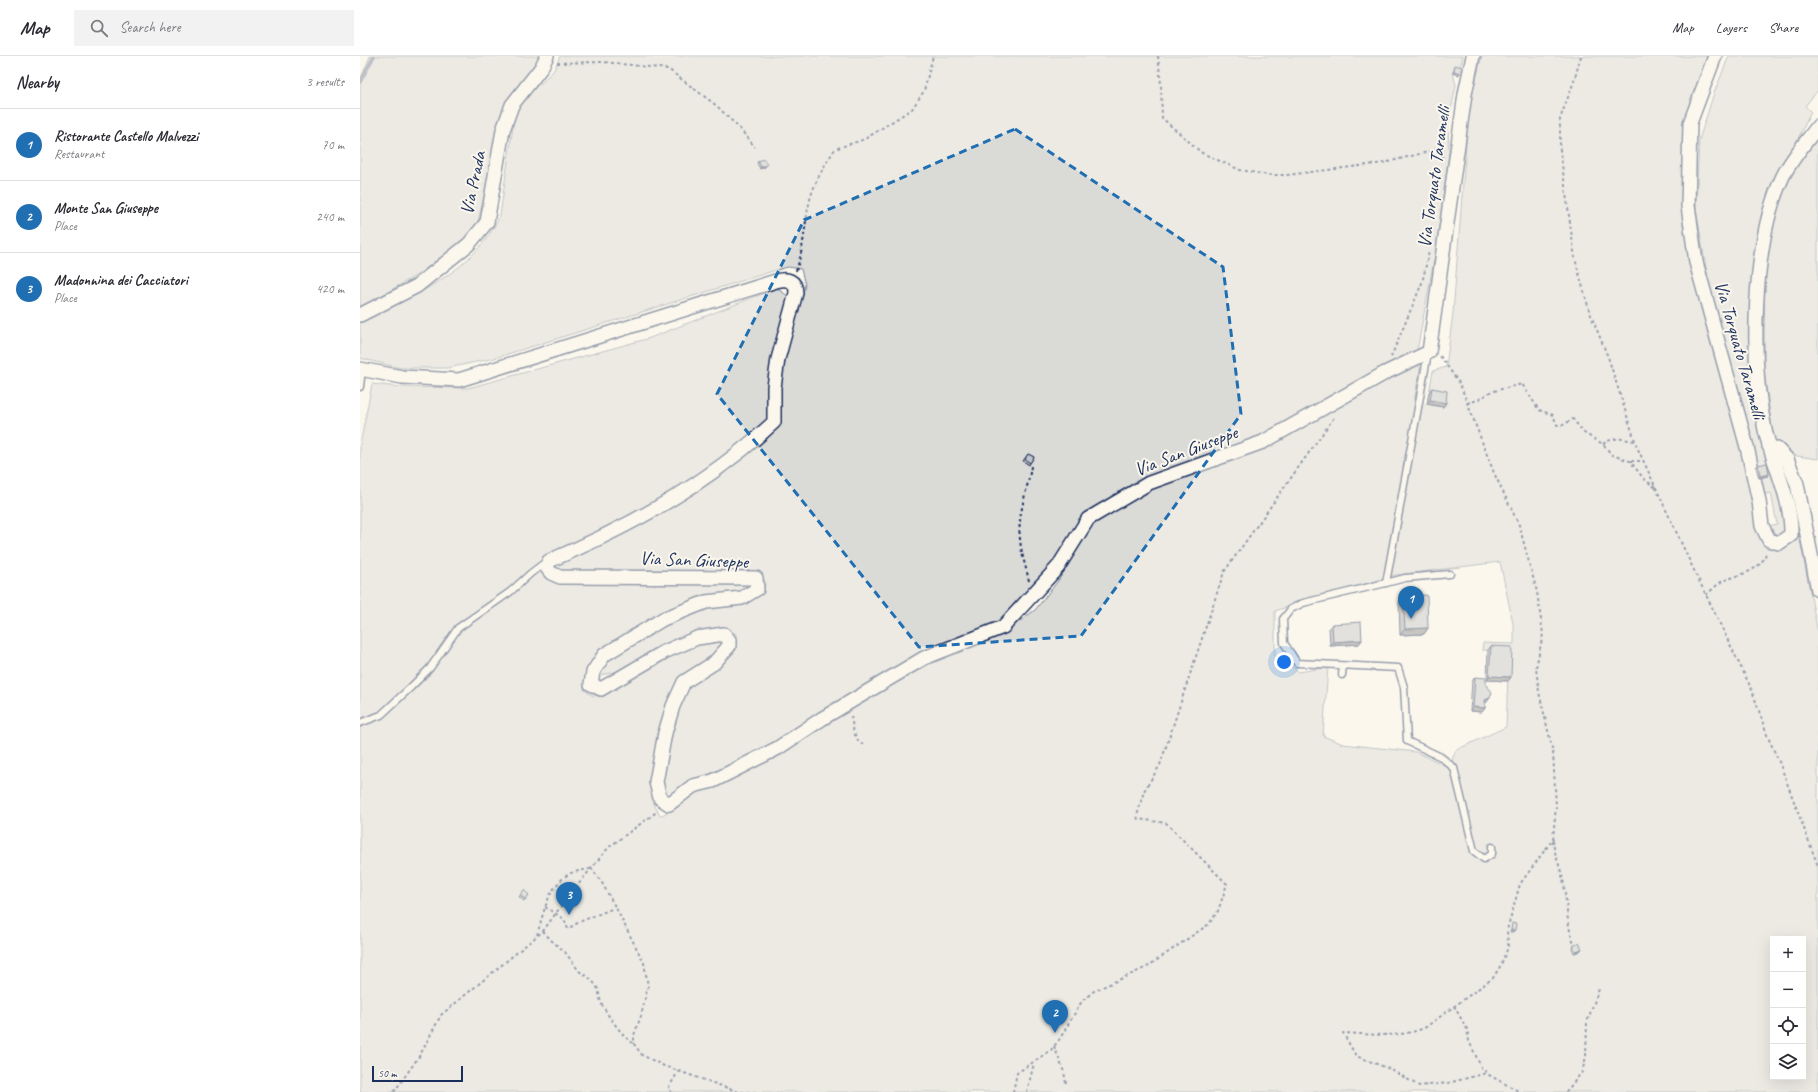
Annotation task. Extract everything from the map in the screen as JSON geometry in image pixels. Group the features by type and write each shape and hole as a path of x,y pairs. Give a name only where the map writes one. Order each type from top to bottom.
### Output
{"street":[{"name":"Via Prada","path":"360,315 417,286 469,244 487,222 503,130 521,91 541,68 547,56"},
{"name":"Via Torquato Taramelli","path":"1429,347 1464,94 1473,56"},
{"name":"Via Torquato Taramelli","path":"1715,56 1690,123 1688,206 1696,262 1747,447 1759,501 1762,526 1769,540 1780,543 1791,535 1792,522 1769,446 1761,412 1758,379 1757,290 1763,242 1783,176 1818,126"},
{"name":"Via San Giuseppe","path":"361,369 402,377 459,380 784,278 792,281 796,287 796,293 778,359 774,387 774,422 748,447 672,499 603,538 548,561 547,568 551,573 560,577 756,578 757,588 742,598 706,602 663,619 604,655 593,672 591,684 601,689 664,652 697,638 724,634 729,640 729,646 714,663 684,682 673,706 665,733 656,782 660,798 669,804 693,786 714,780 778,748 855,699 924,658 1003,627 1058,567 1088,519 1149,483 1263,442 1429,347"},
{"path":"1769,446 1777,449 1787,459 1797,484 1818,590"}],"lane":[{"path":"1386,584 1429,347"},
{"path":"360,387 361,369"},
{"path":"360,723 380,715 411,687 430,668 458,628 510,592 531,573 548,561"},
{"path":"1450,574 1405,578 1386,584 1303,603 1291,609 1283,619 1284,644 1297,663 1398,668 1404,687 1407,741 1440,757 1454,768 1474,851 1484,859 1492,854 1492,847"},
{"path":"1342,675 1343,666"}],"path":[{"path":"800,259 806,231 809,204 819,174 835,149 865,139 912,109 924,91 934,56"},
{"path":"1158,56 1162,118 1202,153 1240,170 1269,175 1287,175 1384,163 1431,151 1458,138"},
{"path":"1581,56 1574,81 1560,119 1560,150 1575,259 1590,313 1608,357 1643,461 1752,690 1767,735 1780,764 1818,866"},
{"path":"541,68 555,64 583,62 646,65 668,69 717,106 741,130 755,147"},
{"path":"1384,373 1422,283 1430,248"},
{"path":"1429,347 1460,384 1494,473 1518,525 1537,592 1543,634 1536,668 1539,692 1553,752 1556,806 1553,839 1555,854 1565,891 1569,926 1574,944"},
{"path":"1467,403 1478,400 1490,392 1522,384 1539,410 1553,415 1557,425 1563,425 1573,419 1584,433 1603,444 1615,457 1630,461 1643,461"},
{"path":"1014,1092 1017,1073 1054,1046 1082,1001 1094,991 1147,967 1172,952 1195,933 1209,924 1218,911 1226,884 1166,823 1138,819 1137,816 1144,792 1160,765 1224,572 1340,410"},
{"path":"1603,444 1611,438 1636,441"},
{"path":"1630,461 1644,479 1656,488"},
{"path":"1031,466 1024,498 1020,538 1029,582 1034,594"},
{"path":"1706,595 1723,581 1749,572 1761,564 1769,540"},
{"path":"855,699 851,715 854,733 857,741 863,745"},
{"path":"394,1092 420,1055 441,1015 543,931 609,847 669,804"},
{"path":"1487,1073 1448,1083 1419,1086 1390,1069 1356,1056 1343,1033 1386,1035 1416,1031 1426,1027 1493,978 1501,965 1508,947 1507,930 1520,884 1553,839"},
{"path":"537,935 548,898 558,884 572,873 591,868"},
{"path":"591,868 601,881 644,963 648,986 634,1035 634,1044"},
{"path":"545,907 564,919 568,929 579,922 615,908"},
{"path":"543,931 564,952 579,972 592,980 598,989 601,1003 610,1018 624,1036 634,1044 642,1056 738,1092 759,1092"},
{"path":"1566,1092 1582,1072 1586,1057 1588,1022 1597,999 1599,989"},
{"path":"1454,1006 1467,1029 1469,1041 1482,1067 1487,1073 1520,1092"},
{"path":"1054,1046 1064,1072 1066,1083"},
{"path":"1027,1092 1034,1062"},
{"path":"672,1092 668,1089 679,1070"}],"highlighted area":[{"path":"1015,129 1223,267 1241,414 1081,636 919,647 717,394 804,220"}],"shaded area":[{"path":"370,56 543,56 500,127 477,226 464,240 417,275 360,308 360,81"},
{"path":"560,56 1463,56 1460,69 1454,67 1453,73 1456,85 1448,126 1449,152 1436,249 1417,351 1257,438 1085,516 1051,566 996,624 773,745 694,781 673,797 665,794 661,787 676,716 685,690 726,661 736,650 736,634 724,627 705,631 628,669 601,675 600,669 607,658 656,627 703,607 743,602 764,593 765,581 758,573 650,570 561,574 554,570 556,560 644,517 703,485 731,467 757,447 780,426 781,375 805,285 801,269 788,267 773,271 495,358 448,368 400,368 360,358 360,322 421,292 440,280 459,267 475,252 489,235 500,215 515,113 520,98 529,88 540,84 554,70"},
{"path":"1482,56 1710,56 1703,69 1685,213 1748,474 1762,539 1768,548 1781,549 1794,541 1798,530 1818,633 1818,1092 360,1092 360,445 372,384 399,387 468,388 650,338 777,288 789,297 778,334 768,379 767,424 724,460 544,571 742,581 746,588 739,594 700,599 586,673 584,690 593,696 605,695 639,670 671,653 715,638 721,642 720,651 680,682 670,696 663,727 653,792 654,804 660,816 679,806 686,797 777,755 891,682 940,658 1005,632 1035,610 1058,581 1092,524 1142,494 1418,362 1420,369 1414,402 1427,404 1433,371 1446,367 1453,313 1469,106","holes":["1500,562 1514,628 1514,644 1483,643 1482,650 1509,651 1506,727 1456,750 1449,767 1416,752 1343,744 1323,736 1328,667 1299,672 1290,665 1275,659 1275,611 1396,575"]},
{"path":"1729,56 1818,56 1818,90 1805,106 1811,112 1787,161 1751,317 1784,507 1787,530 1783,535 1774,535 1768,526 1777,524 1771,493 1762,495 1710,290 1696,210 1699,140 1714,93"},
{"path":"1818,136 1818,459 1790,455 1774,442 1764,371 1765,258 1780,194 1792,169"}],"building":[{"path":"1455,65 1462,67 1460,73 1454,71"},
{"path":"764,159 767,165 761,167 758,161"},
{"path":"1432,388 1447,391 1446,403 1430,400"},
{"path":"1028,454 1034,457 1030,463 1025,459"},
{"path":"1767,463 1769,474 1760,476 1758,465"},
{"path":"1427,595 1428,628 1405,629 1403,596"},
{"path":"1361,622 1362,640 1333,642 1332,624"},
{"path":"1491,646 1512,647 1511,677 1489,676"},
{"path":"1475,677 1486,678 1486,685 1492,692 1490,698 1485,700 1485,708 1473,707"},
{"path":"524,890 529,895 525,899 520,895"},
{"path":"1512,923 1516,924 1515,930 1511,930"},
{"path":"1579,943 1582,949 1576,951 1573,946"}],"waterway":[{"path":"360,82 374,56"}],"place":[{"name":"Ristorante Castello Malvezzi","path":"1411,619"},
{"name":"Madonnina dei Cacciatori","path":"569,915"},
{"name":"Monte San Giuseppe","path":"1055,1033"}]}
